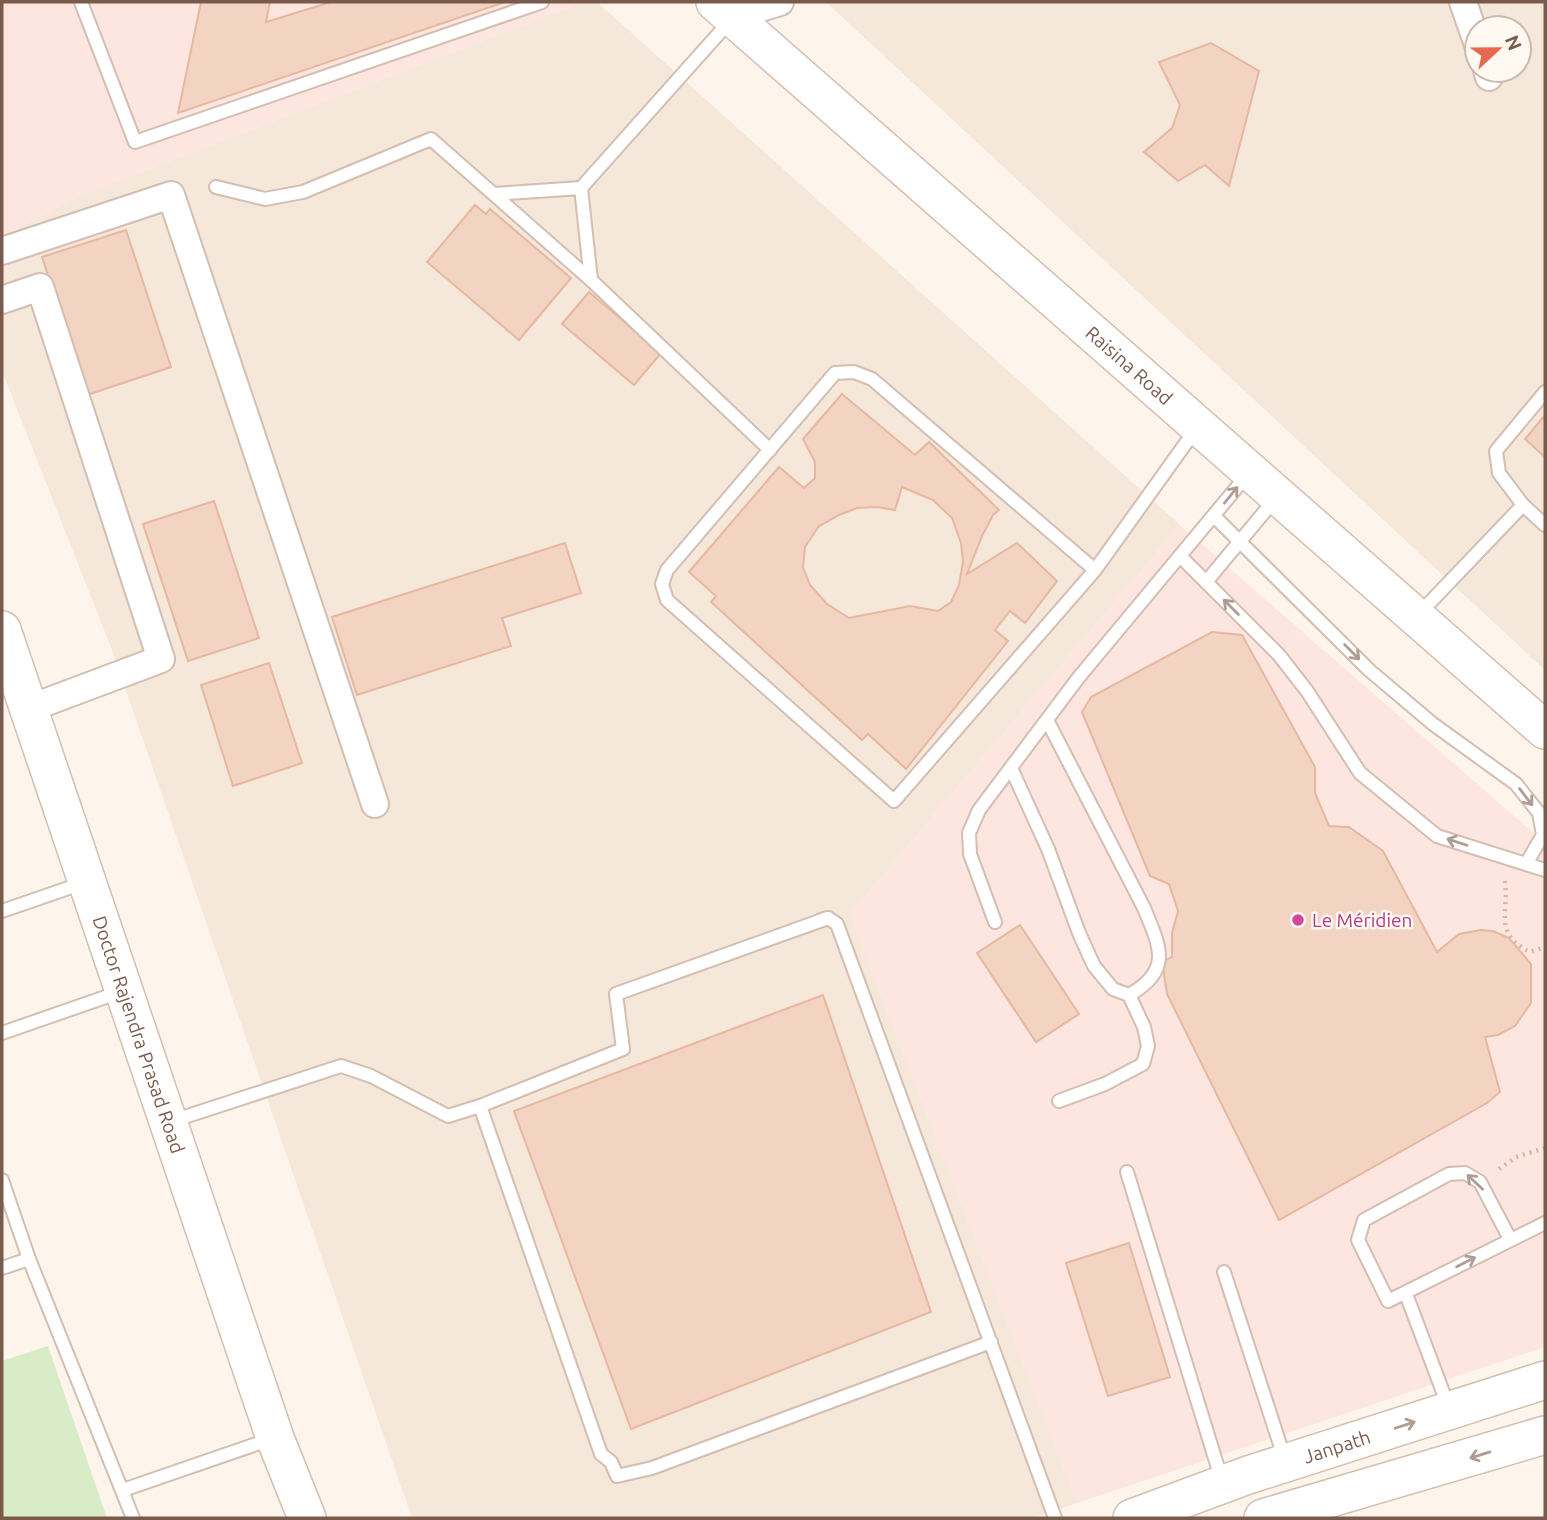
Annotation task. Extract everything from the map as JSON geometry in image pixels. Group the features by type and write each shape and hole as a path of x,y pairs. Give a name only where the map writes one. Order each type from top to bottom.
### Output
{"main road":[{"name":"Raisina Road","path":"724,10 1545,730"},
{"name":"Doctor Rajendra Prasad Road","path":"2,630 275,1438 307,1518"},
{"name":"Janpath","path":"1132,1518 1235,1480 1545,1380"},
{"path":"1264,1518 1545,1434"}],"street":[{"path":"724,10 780,2"},
{"path":"2,251 171,195 375,804"},
{"path":"2,300 40,288 161,659 28,709"},
{"path":"1235,1480 1264,1518"}],"lane":[{"path":"80,2 135,142 542,2"},
{"path":"591,280 581,188 724,10"},
{"path":"216,187 265,199 303,192 431,139 591,280 770,450"},
{"path":"494,194 581,188"},
{"path":"1095,570 872,379 854,372 835,373 667,570 662,584 667,600 894,801 1095,570 1198,425"},
{"path":"1545,392 1496,451 1499,473 1523,505 1545,525"},
{"path":"995,922 970,854 970,833 979,810 1080,677 1251,471"},
{"path":"1206,582 1278,495"},
{"path":"1416,616 1523,505"},
{"path":"1214,516 1380,679 1433,724 1516,784 1539,813 1543,835 1526,864"},
{"path":"1181,557 1279,655 1307,691 1360,773 1437,836 1545,870"},
{"path":"1047,720 1144,908 1157,939 1160,956 1156,974 1143,988 1129,995"},
{"path":"1010,768 1048,849 1094,966 1113,989 1129,995 1137,1009 1148,1046 1143,1064 1105,1084 1059,1101"},
{"path":"2,911 86,882"},
{"path":"168,1123 341,1066 371,1076 448,1116 480,1106 623,1049 616,994 825,919 837,924 1055,1518"},
{"path":"2,1033 123,991"},
{"path":"480,1106 601,1454 611,1462 617,1476 652,1468 991,1342"},
{"path":"1127,1172 1235,1480"},
{"path":"1510,1239 1480,1182 1465,1172 1449,1174 1364,1220 1358,1240 1388,1301 1545,1223"},
{"path":"2,1180 29,1259 133,1518"},
{"path":"2,1268 29,1259"},
{"path":"1224,1272 1286,1463"},
{"path":"1406,1294 1450,1410"},
{"path":"123,1490 275,1438"}],"path":[{"path":"1490,853 1506,883 1504,921 1507,935 1530,952 1545,947"},
{"path":"1480,1182 1516,1157 1545,1148"}],"shaded area":[{"path":"2,2 584,2 79,196 2,236"},
{"path":"584,2 597,2 1180,525 850,914 1077,1503 1032,1518 412,1518 112,650 2,371 2,236 79,196"},
{"path":"826,2 1545,2 1545,670"},
{"path":"1180,525 1545,843 1545,1347 1077,1503 850,914"}],"green space":[{"path":"48,1346 107,1518 2,1518 2,1361"}],"building":[{"path":"201,2 270,2 266,22 331,2 505,2 178,113"},
{"path":"1211,43 1259,71 1229,186 1205,165 1178,181 1144,152 1172,128 1180,105 1159,62"},
{"path":"475,205 486,214 490,209 571,278 519,340 427,262"},
{"path":"126,230 171,367 87,395 42,257"},
{"path":"589,292 661,353 634,385 562,324"},
{"path":"842,394 915,455 929,442 999,510 993,515 982,536 967,574 1017,543 1057,581 1025,623 1010,611 995,630 1008,641 906,769 868,734 862,740 711,602 716,596 689,572 779,467 804,488 815,478 815,462 803,439","holes":["902,487 933,500 952,518 961,543 963,562 959,585 951,602 938,611 910,606 849,618 827,604 810,585 803,567 805,547 819,526 857,508 895,510"]},
{"path":"1545,415 1545,457 1525,439"},
{"path":"214,501 259,638 188,661 143,524"},
{"path":"565,543 581,593 502,618 511,646 357,695 332,617"},
{"name":"Le Méridien","path":"1212,632 1242,635 1315,767 1315,793 1329,826 1349,827 1383,851 1437,952 1459,934 1493,931 1509,938 1531,964 1531,1003 1515,1026 1498,1035 1485,1037 1500,1092 1487,1103 1279,1220 1167,994 1162,962 1172,957 1172,933 1178,911 1169,884 1150,876 1082,712 1091,697"},
{"path":"269,663 302,763 233,786 201,685"},
{"path":"1020,925 1079,1014 1036,1042 977,953"},
{"path":"823,995 931,1312 631,1429 514,1111"},
{"path":"1129,1243 1170,1377 1108,1396 1066,1263"}],"place":[{"name":"Le Méridien","path":"1298,920"}]}
